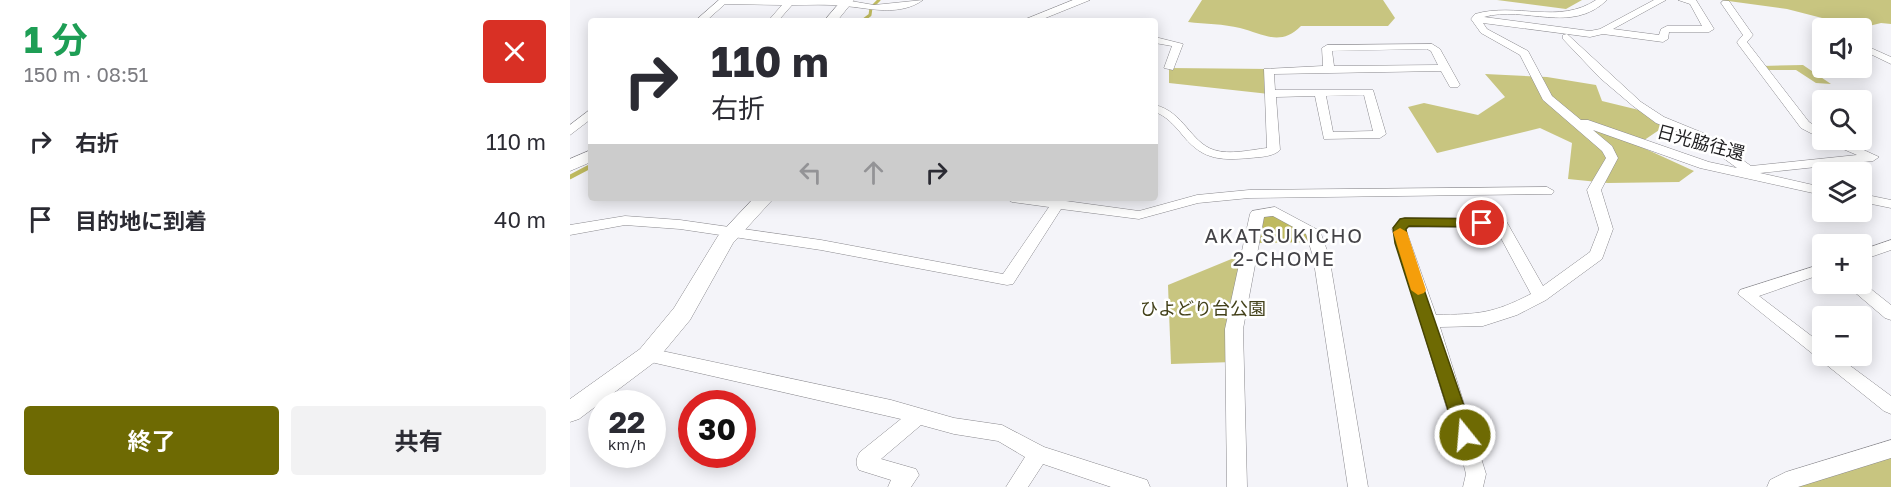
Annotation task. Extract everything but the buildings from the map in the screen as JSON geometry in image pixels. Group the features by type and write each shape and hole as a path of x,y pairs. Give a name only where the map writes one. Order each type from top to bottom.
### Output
{"street":[{"path":"704,18 724,1 847,2 874,8 898,7 918,0"},
{"path":"1039,18 1084,0"},
{"path":"1476,19 1492,12 1577,14 1592,8 1602,0"},
{"path":"1603,31 1661,0"},
{"path":"1476,19 1580,33 1603,31 1663,39 1664,31 1667,29 1709,28 1693,2 1683,0"},
{"path":"775,18 791,1"},
{"path":"833,18 847,2"},
{"path":"1726,3 1748,34 1742,42 1805,125 1812,129"},
{"name":"日光脇往還","path":"1476,19 1478,26 1524,53 1547,98 1564,115 1678,157 1812,188"},
{"path":"1567,37 1604,76 1637,104 1660,120 1704,138 1744,171 1873,157 1857,150"},
{"path":"1158,40 1179,44 1169,68"},
{"path":"1329,69 1326,48 1428,46 1435,49 1454,85"},
{"path":"1872,52 1891,62"},
{"path":"1158,109 1167,111 1208,152 1228,155 1268,152 1274,150 1267,79 1268,71 1271,69 1444,68"},
{"path":"1269,94 1369,92 1380,135 1328,135 1320,93"},
{"path":"1430,321 1483,320 1540,296 1597,255 1605,229 1589,190 1612,158 1608,148 1564,115"},
{"path":"570,131 588,116"},
{"path":"1031,201 1139,215 1197,200 1249,194 1547,191"},
{"path":"1872,200 1891,204"},
{"path":"570,412 648,355 682,314 731,232 762,201"},
{"path":"570,230 581,230 630,220 731,232 870,254 1008,280 1057,205"},
{"path":"1237,487 1234,329 1257,214 1275,212 1313,231 1321,256 1358,487"},
{"path":"1473,487 1476,474 1472,458 1399,228 1405,222 1498,219 1540,296"},
{"path":"1872,252 1891,245"},
{"path":"1812,272 1746,294 1812,345"},
{"path":"1866,294 1891,314"},
{"path":"648,355 954,426 1002,433 1038,454 1140,487"},
{"path":"1839,366 1891,406"},
{"path":"898,487 909,475 866,464 867,458 918,416"},
{"path":"1777,487 1793,479 1891,449"},
{"path":"1016,487 1038,454"}],"green space":[{"path":"1202,0 1383,0 1395,18 1388,26 1301,26 1286,36 1272,37 1234,27 1188,22"},
{"path":"1497,0 1582,0 1566,9"},
{"path":"1721,0 1891,0 1891,24 1872,25 1872,18 1822,18 1787,9"},
{"path":"1803,65 1812,71 1812,78 1822,78 1831,84 1816,83 1796,70 1765,70 1762,66"},
{"path":"1169,68 1271,69 1269,94 1169,83"},
{"path":"1485,74 1547,77 1596,85 1602,101 1643,111 1665,126 1637,145 1694,171 1679,182 1608,183 1568,179 1572,143 1540,128 1437,153 1408,107 1424,103 1478,115 1505,97"},
{"name":"ひよどり台公園","path":"1251,251 1233,362 1171,364 1168,285"},
{"path":"1891,449 1891,487 1777,487"}],"shaded area":[{"path":"1266,212 1295,219 1317,242 1252,243"}],"waterway":[{"path":"873,6 879,0"},
{"path":"866,18 870,15 871,8"},
{"path":"570,177 588,168"}],"slow traffic":[{"path":"1400,232 1418,290"}],"district":[{"name":"AKATSUKICHO 2-CHOME","path":"1284,246"}],"route":[{"path":"1465,435 1399,228 1405,222 1482,223"}]}
